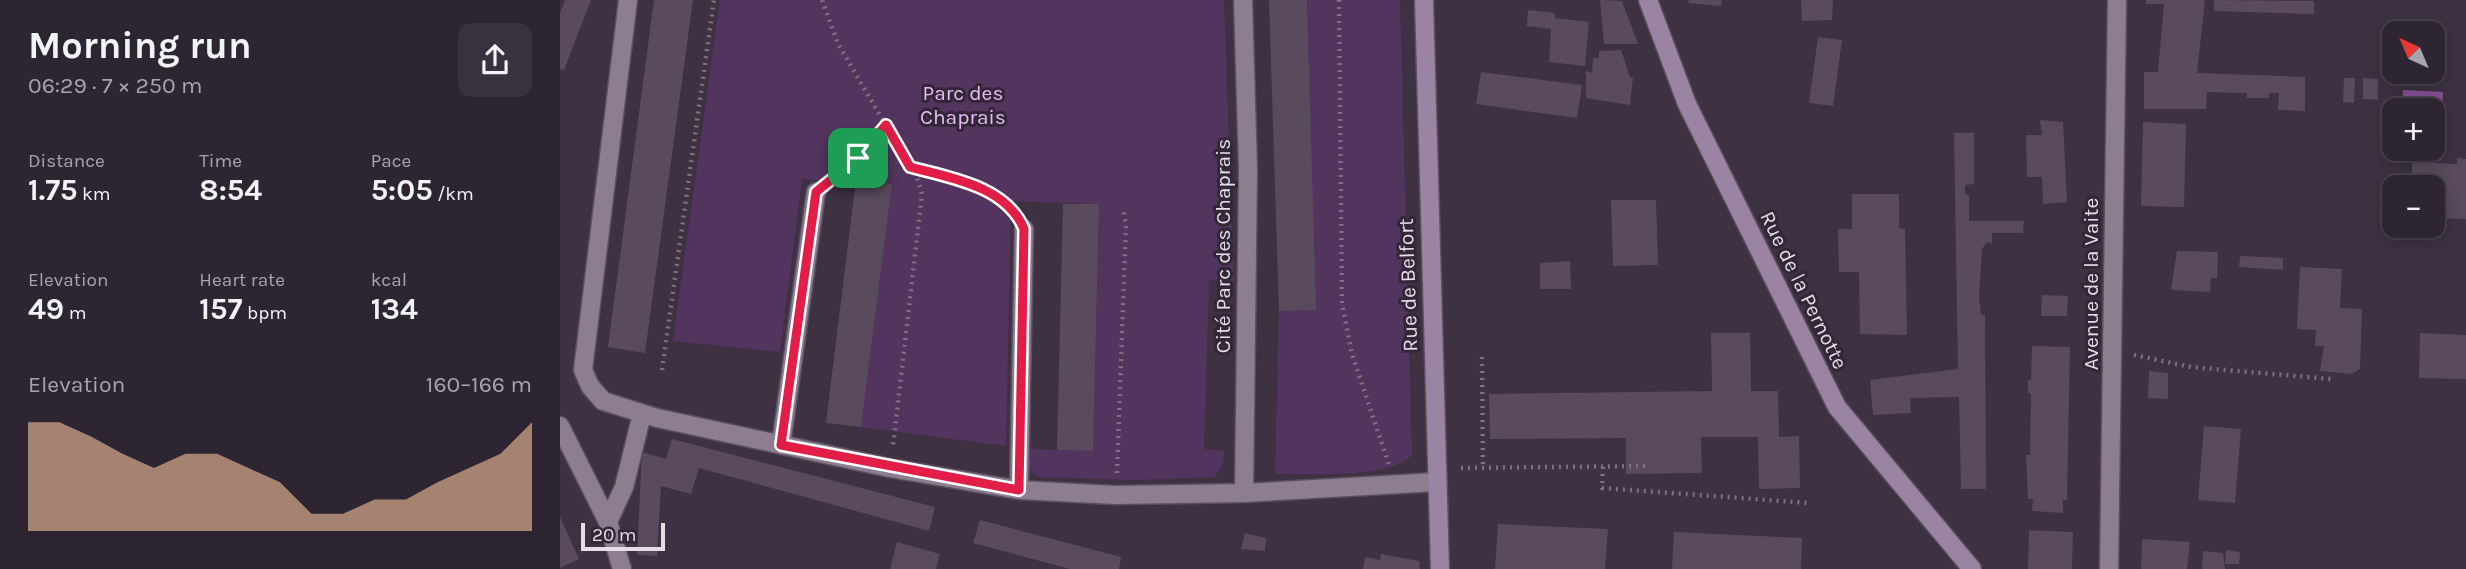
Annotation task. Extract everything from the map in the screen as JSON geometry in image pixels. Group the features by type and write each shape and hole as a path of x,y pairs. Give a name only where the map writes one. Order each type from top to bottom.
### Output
{"street":[{"path":"628,0 583,370 590,386 603,401 642,414 781,445 890,468 1019,490 1115,495 1244,493 1436,482"},
{"name":"Cité Parc des Chaprais","path":"1243,0 1248,169 1244,493"},
{"name":"Rue de Belfort","path":"1424,0 1440,569"},
{"name":"Rue de la Pernotte","path":"1648,0 1687,104 1837,407 1972,569"},
{"name":"Avenue de la Vaite","path":"2109,569 2118,0"},
{"path":"781,445 816,192"},
{"path":"1019,490 1024,229"},
{"path":"608,522 624,487 642,414"},
{"path":"560,426 608,522 622,569"}],"path":[{"path":"662,370 714,0"},
{"path":"822,0 838,44 910,167 922,194 890,468"},
{"path":"1339,0 1342,304 1352,354 1393,483"},
{"path":"816,192 858,158 886,125"},
{"path":"910,167 993,193 1017,212 1024,229"},
{"path":"1115,495 1120,440 1121,295 1126,224 1123,209"},
{"path":"2113,351 2192,366 2331,379"},
{"path":"1482,357 1483,468"},
{"path":"1461,468 1650,466"},
{"path":"1603,467 1602,488 1809,503"}],"green space":[{"name":"Parc des Chaprais","path":"720,0 1224,0 1234,282 1209,280 1204,449 1224,451 1223,464 1215,477 1136,480 1038,477 1025,467 1026,449 1093,451 1099,204 1011,201 1006,446 861,427 892,184 802,179 780,352 673,341"},
{"path":"1307,0 1400,0 1412,455 1401,463 1368,472 1275,474 1279,311 1315,310"}],"shaded area":[{"path":"2403,90 2443,92 2443,98 2403,98"}],"building":[{"path":"565,0 591,0 564,70 560,69 560,13"},
{"path":"654,0 693,0 645,353 608,347"},
{"path":"1269,0 1307,0 1316,310 1279,311"},
{"path":"1600,0 1622,1 1638,44 1604,44"},
{"path":"1689,0 1722,0 1721,6 1688,3"},
{"path":"1801,0 1833,0 1832,20 1802,21"},
{"path":"2146,0 2205,0 2197,73 2305,77 2305,111 2278,110 2279,93 2269,93 2269,98 2247,98 2247,93 2207,92 2206,109 2144,109 2144,72 2158,72 2164,4 2146,4"},
{"path":"2214,0 2314,1 2314,14 2214,11"},
{"path":"1528,10 1555,13 1555,18 1589,22 1585,66 1549,62 1551,29 1527,26"},
{"path":"1818,37 1842,40 1833,106 1809,103"},
{"path":"1621,50 1630,77 1633,78 1630,105 1586,98 1586,71 1592,73 1593,58 1599,58 1599,51"},
{"path":"1481,72 1582,85 1577,118 1476,104"},
{"path":"2344,78 2355,78 2354,103 2343,102"},
{"path":"2363,78 2378,79 2378,100 2363,99"},
{"path":"2040,120 2063,122 2067,202 2043,204 2042,177 2027,177 2026,135 2042,135"},
{"path":"2143,122 2186,124 2184,207 2141,206"},
{"path":"1954,133 1974,133 1974,184 1965,185 1965,193 1969,196 1969,221 2024,221 2023,233 1992,233 1992,243 1987,242 1982,249 1979,297 1981,315 1985,315 1986,489 1961,489 1959,397 1910,398 1911,413 1873,415 1870,380 1958,369"},
{"path":"2457,158 2466,159 2466,219 2445,218 2445,175 2412,175 2412,162 2457,164"},
{"path":"856,180 892,184 861,427 826,423"},
{"path":"1852,194 1899,194 1899,228 1905,229 1907,335 1860,334 1859,272 1839,272 1838,229 1852,229"},
{"path":"1611,200 1656,200 1658,265 1613,266"},
{"path":"1063,204 1099,204 1093,451 1057,450"},
{"path":"2177,251 2218,252 2217,278 2211,278 2210,292 2171,290"},
{"path":"2240,256 2283,258 2283,270 2239,267"},
{"path":"1570,261 1571,289 1540,289 1540,263"},
{"path":"2300,267 2342,269 2340,308 2362,309 2360,369 2352,374 2320,371 2324,346 2315,346 2316,330 2297,329"},
{"path":"2042,295 2068,296 2067,316 2041,316"},
{"path":"1711,333 1750,333 1751,391 1778,391 1779,437 1799,436 1800,488 1759,489 1758,437 1701,437 1702,473 1626,474 1626,438 1490,439 1489,394 1712,391"},
{"path":"2420,333 2466,335 2466,379 2419,378"},
{"path":"2032,346 2070,347 2067,500 2063,500 2063,513 2032,511 2033,499 2028,499 2026,455 2030,455 2031,393 2028,393 2028,380 2031,380"},
{"path":"2149,371 2168,373 2168,399 2148,398"},
{"path":"2204,426 2241,429 2235,503 2198,500"},
{"path":"672,439 935,507 929,531 699,468 691,494 661,486 657,556 637,555 642,452 666,459"},
{"path":"560,517 579,559 560,568"},
{"path":"980,520 1121,557 1119,569 1070,569 973,543"},
{"path":"1498,524 1608,529 1605,569 1495,569"},
{"path":"2029,530 2073,532 2072,569 2028,569"},
{"path":"1674,532 1802,538 1801,569 1672,569"},
{"path":"1245,533 1266,538 1265,551 1241,549"},
{"path":"2142,539 2190,542 2187,569 2141,569"},
{"path":"897,542 940,554 936,569 890,569"},
{"path":"2226,550 2240,552 2239,564 2225,564"},
{"path":"2203,551 2223,553 2225,569 2202,569"},
{"path":"1381,554 1419,561 1420,569 1363,569 1365,557 1380,560"}],"route":[{"path":"886,125 910,167 993,193 1017,212 1024,229 1019,490 890,468 781,445 816,192 820,185 858,158 886,125"}]}
